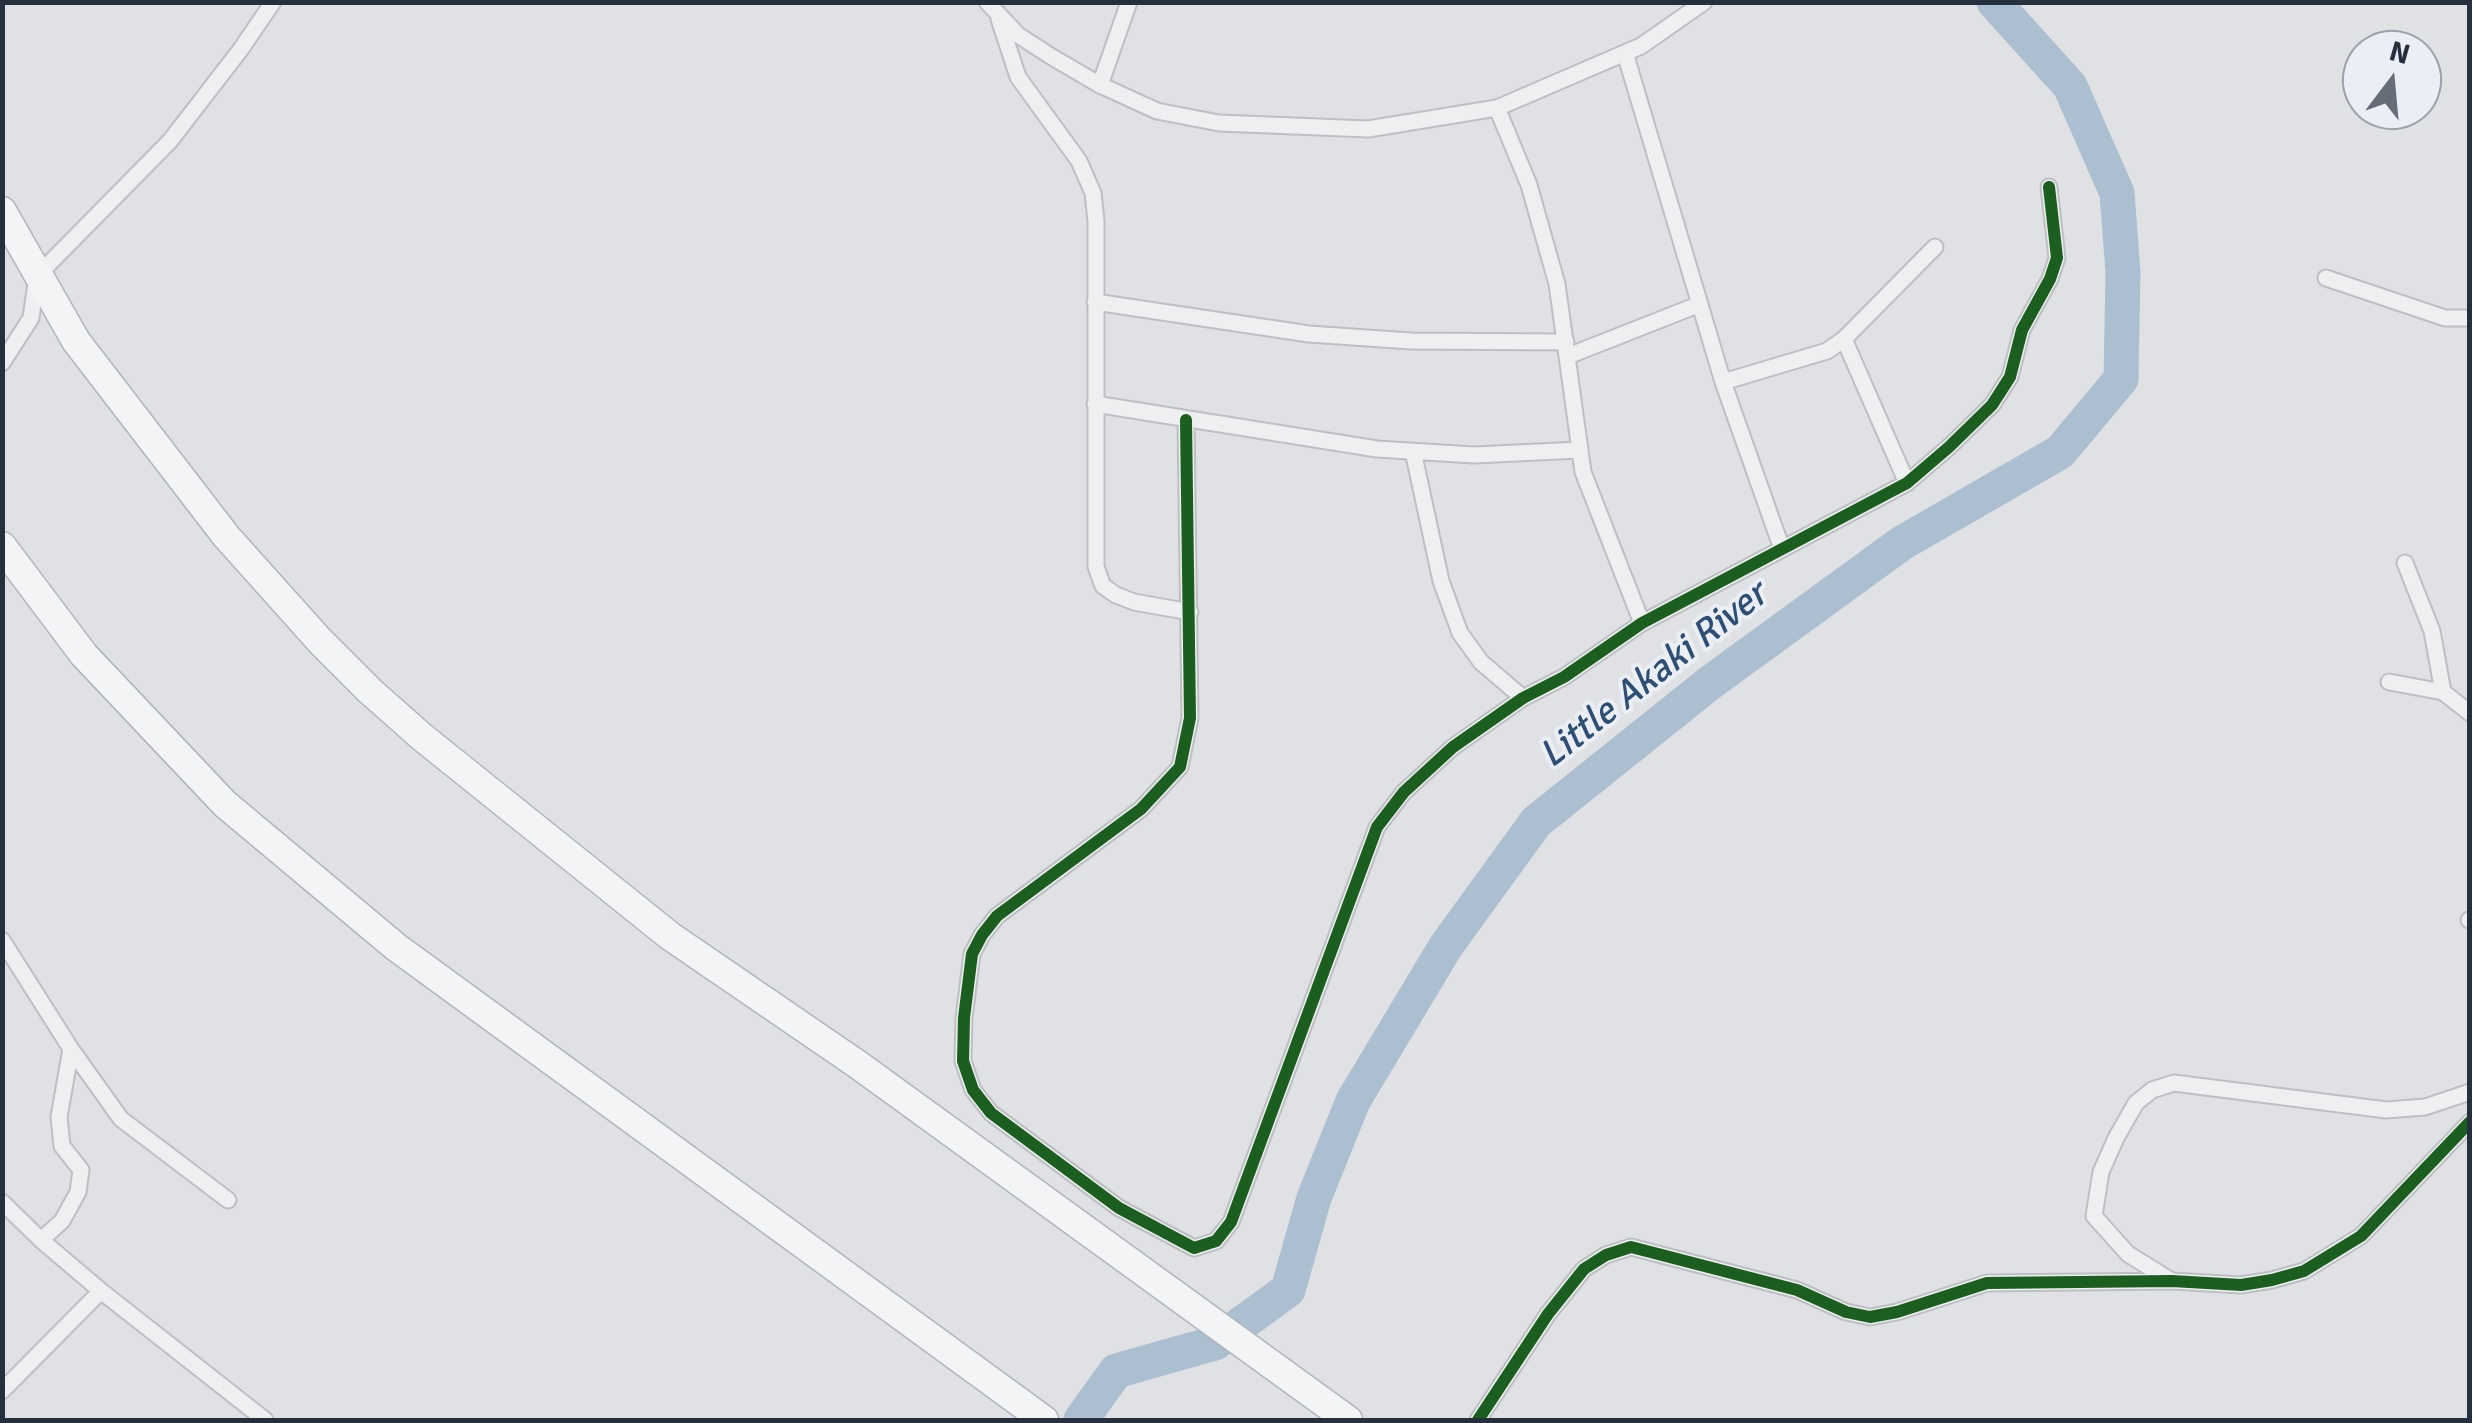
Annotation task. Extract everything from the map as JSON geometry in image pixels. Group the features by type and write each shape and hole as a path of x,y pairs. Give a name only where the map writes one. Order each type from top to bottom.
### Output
{"highway":[{"path":"2,211 76,340 226,536 320,642 422,738 670,936 857,1064 1348,1420"},
{"path":"2,546 84,656 225,804 396,947 1044,1420"}],"street":[{"path":"2,363 36,304 37,276 170,141 273,2"},
{"path":"987,2 1018,35 1100,85 1157,111 1219,123 1368,129 1497,108 1641,46 1704,2"},
{"path":"1100,85 1129,2"},
{"path":"998,17 1018,77 1079,161 1093,193 1096,567 1103,586 1134,602 1190,612"},
{"path":"1625,53 1723,382 1782,549"},
{"path":"1497,108 1530,185 1557,284 1583,472 1642,623"},
{"path":"1186,420 1190,718 1180,767 1141,809 997,916 982,935 972,954 963,1061 973,1090 992,1113 1119,1208 1194,1248 1216,1241 1231,1222 1377,828 1404,792 1441,758 1523,698 1564,677 1642,623 1907,484 1992,406 2010,377 2022,330 2058,258 2049,186"},
{"path":"1723,382 1826,351 1844,338 1935,247"},
{"path":"2326,278 2444,318 2470,318"},
{"path":"1095,302 1309,334 1566,349 1700,304"},
{"path":"1844,338 1907,484"},
{"path":"1095,404 1377,449 1474,455 1580,450"},
{"path":"1413,451 1441,581 1460,633 1481,662 1523,698"},
{"path":"2406,563 2432,631 2443,692"},
{"path":"2389,682 2443,692 2470,713"},
{"path":"2,940 71,1049 122,1119 228,1200"},
{"path":"41,1240 62,1220 78,1192 80,1170 62,1146 59,1116 71,1049"},
{"path":"2172,1281 2128,1254 2094,1216 2100,1172 2136,1103 2152,1090 2174,1083 2386,1110 2425,1107 2470,1092"},
{"path":"1478,1420 1548,1314 1584,1269 1606,1255 1631,1247 1797,1290 1846,1312 1870,1317 1987,1283 2240,1284 2304,1271 2361,1236 2470,1122"},
{"path":"2,1202 101,1291 264,1420"},
{"path":"2,1391 101,1291"}],"waterway":[{"name":"Little Akaki River","path":"1081,1420 1116,1371 1215,1343 1288,1290 1314,1198 1353,1101 1446,946 1536,822 1711,682 1902,543 2060,452 2121,379 2123,272 2117,193 2070,86 1994,2"}],"cycle path":[{"path":"1186,420 1190,718 1180,767 1141,809 997,916 982,935 972,954 963,1061 973,1090 991,1113 1119,1208 1194,1248 1216,1241 1231,1222 1377,827 1404,792 1453,747 1523,698 1564,677 1642,623 1907,483 1949,447 1992,405 2010,377 2022,330 2050,279 2057,258 2049,187"},
{"path":"1478,1420 1548,1314 1584,1269 1606,1255 1631,1247 1797,1290 1846,1312 1870,1317 1987,1283 2172,1281 2241,1285 2304,1271 2361,1236 2470,1122"}]}
